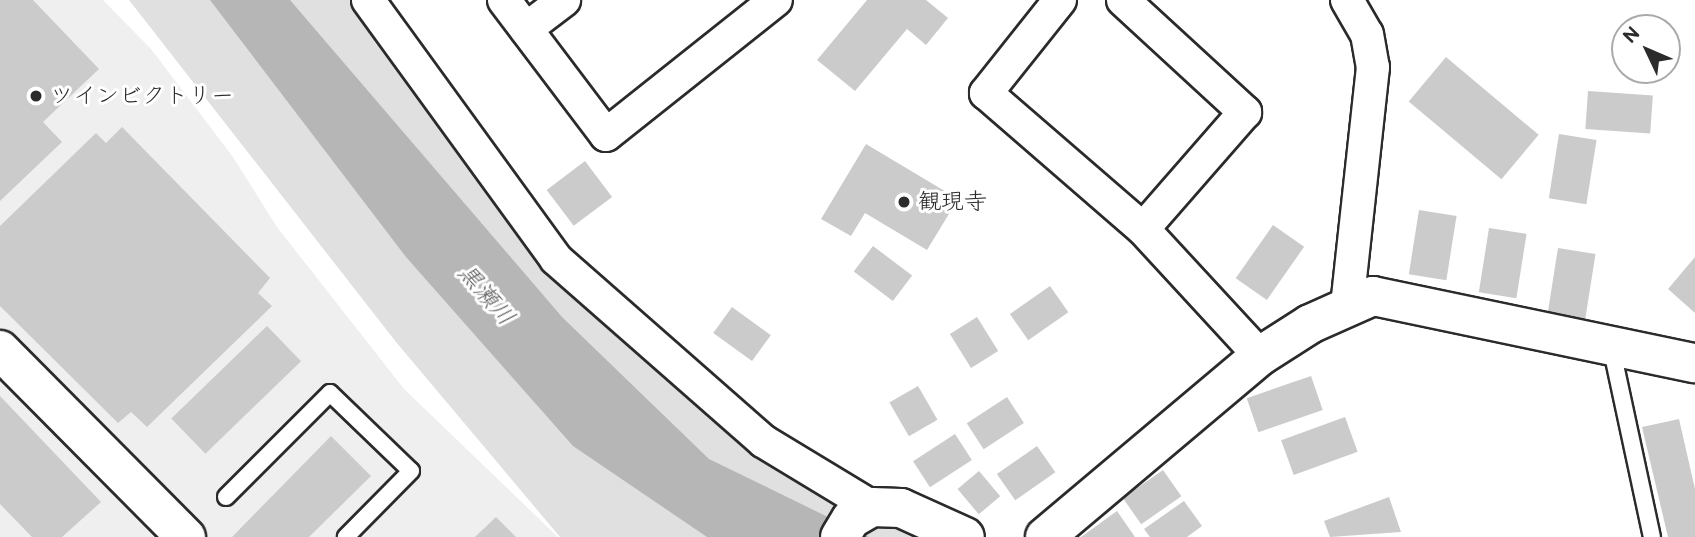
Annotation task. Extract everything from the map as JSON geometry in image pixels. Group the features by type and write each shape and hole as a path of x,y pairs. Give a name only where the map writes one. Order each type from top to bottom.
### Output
{"street":[{"path":"368,0 556,259 854,521 901,508 965,537"},
{"path":"504,0 606,135 776,0"},
{"path":"526,29 564,0"},
{"path":"1060,0 986,93 1143,229 1260,356"},
{"path":"1123,0 1245,112 1143,229"},
{"path":"1347,0 1367,34 1373,67 1347,305"},
{"path":"1045,537 1260,356 1347,305 1373,296 1398,297 1694,361"},
{"path":"0,350 186,537"}],"lane":[{"path":"1610,343 1653,537"},
{"path":"226,497 330,393 411,471 346,537"}],"shaded area":[{"path":"0,0 103,0 151,49 233,157 277,227 404,389 558,537 205,537 0,330"},
{"path":"129,0 351,0 564,278 623,340 686,398 760,450 830,496 917,537 560,537 396,342"},
{"path":"0,371 167,537 0,537"}],"water":[{"name":"黒瀬川","path":"210,0 290,0 562,317 709,459 869,537 707,537 573,446 406,257"}],"building":[{"name":"ツインビクトリー","path":"0,0 33,0 99,69 43,122 62,142 0,201"},
{"path":"867,0 926,0 948,18 926,45 907,29 855,91 817,60"},
{"path":"1446,57 1539,135 1501,179 1409,101"},
{"path":"1588,91 1653,96 1650,133 1585,129"},
{"path":"122,127 270,278 258,293 272,306 147,427 131,412 118,423 0,306 0,226 96,133 106,143"},
{"path":"1559,134 1597,140 1586,204 1549,198"},
{"path":"866,144 958,199 927,250 865,213 851,236 821,219"},
{"path":"585,161 612,197 574,226 547,190"},
{"path":"1419,210 1457,216 1446,280 1409,274"},
{"path":"1273,225 1304,247 1267,300 1236,278"},
{"path":"1489,228 1527,234 1516,298 1479,292"},
{"path":"873,246 912,275 893,301 854,272"},
{"path":"1558,248 1596,254 1585,319 1548,313"},
{"path":"1695,257 1695,313 1668,289"},
{"path":"1050,286 1068,312 1028,340 1010,314"},
{"path":"732,307 771,335 752,361 713,333"},
{"path":"977,317 998,351 971,368 950,334"},
{"path":"267,326 301,361 205,454 171,418"},
{"path":"1311,376 1323,410 1258,432 1247,398"},
{"path":"918,386 938,420 909,436 889,402"},
{"path":"0,396 101,502 62,537 32,537 0,504"},
{"path":"1007,397 1024,423 984,449 967,423"},
{"path":"1345,417 1358,452 1294,475 1281,440"},
{"path":"1679,419 1695,489 1695,537 1668,537 1642,427"},
{"path":"955,434 972,460 930,487 913,461"},
{"path":"331,436 371,476 309,537 232,537"},
{"path":"1037,446 1055,472 1015,500 997,474"},
{"path":"1163,470 1181,496 1141,524 1123,498"},
{"path":"979,471 1000,496 979,514 958,489"},
{"path":"1389,497 1401,532 1330,537 1324,521"},
{"path":"1184,501 1202,526 1187,537 1150,537 1144,529"},
{"path":"1117,511 1135,537 1081,537"},
{"path":"496,517 516,537 475,537"}],"place":[{"name":"ツインビクトリー","path":"36,96"},
{"name":"観現寺","path":"904,202"}]}
